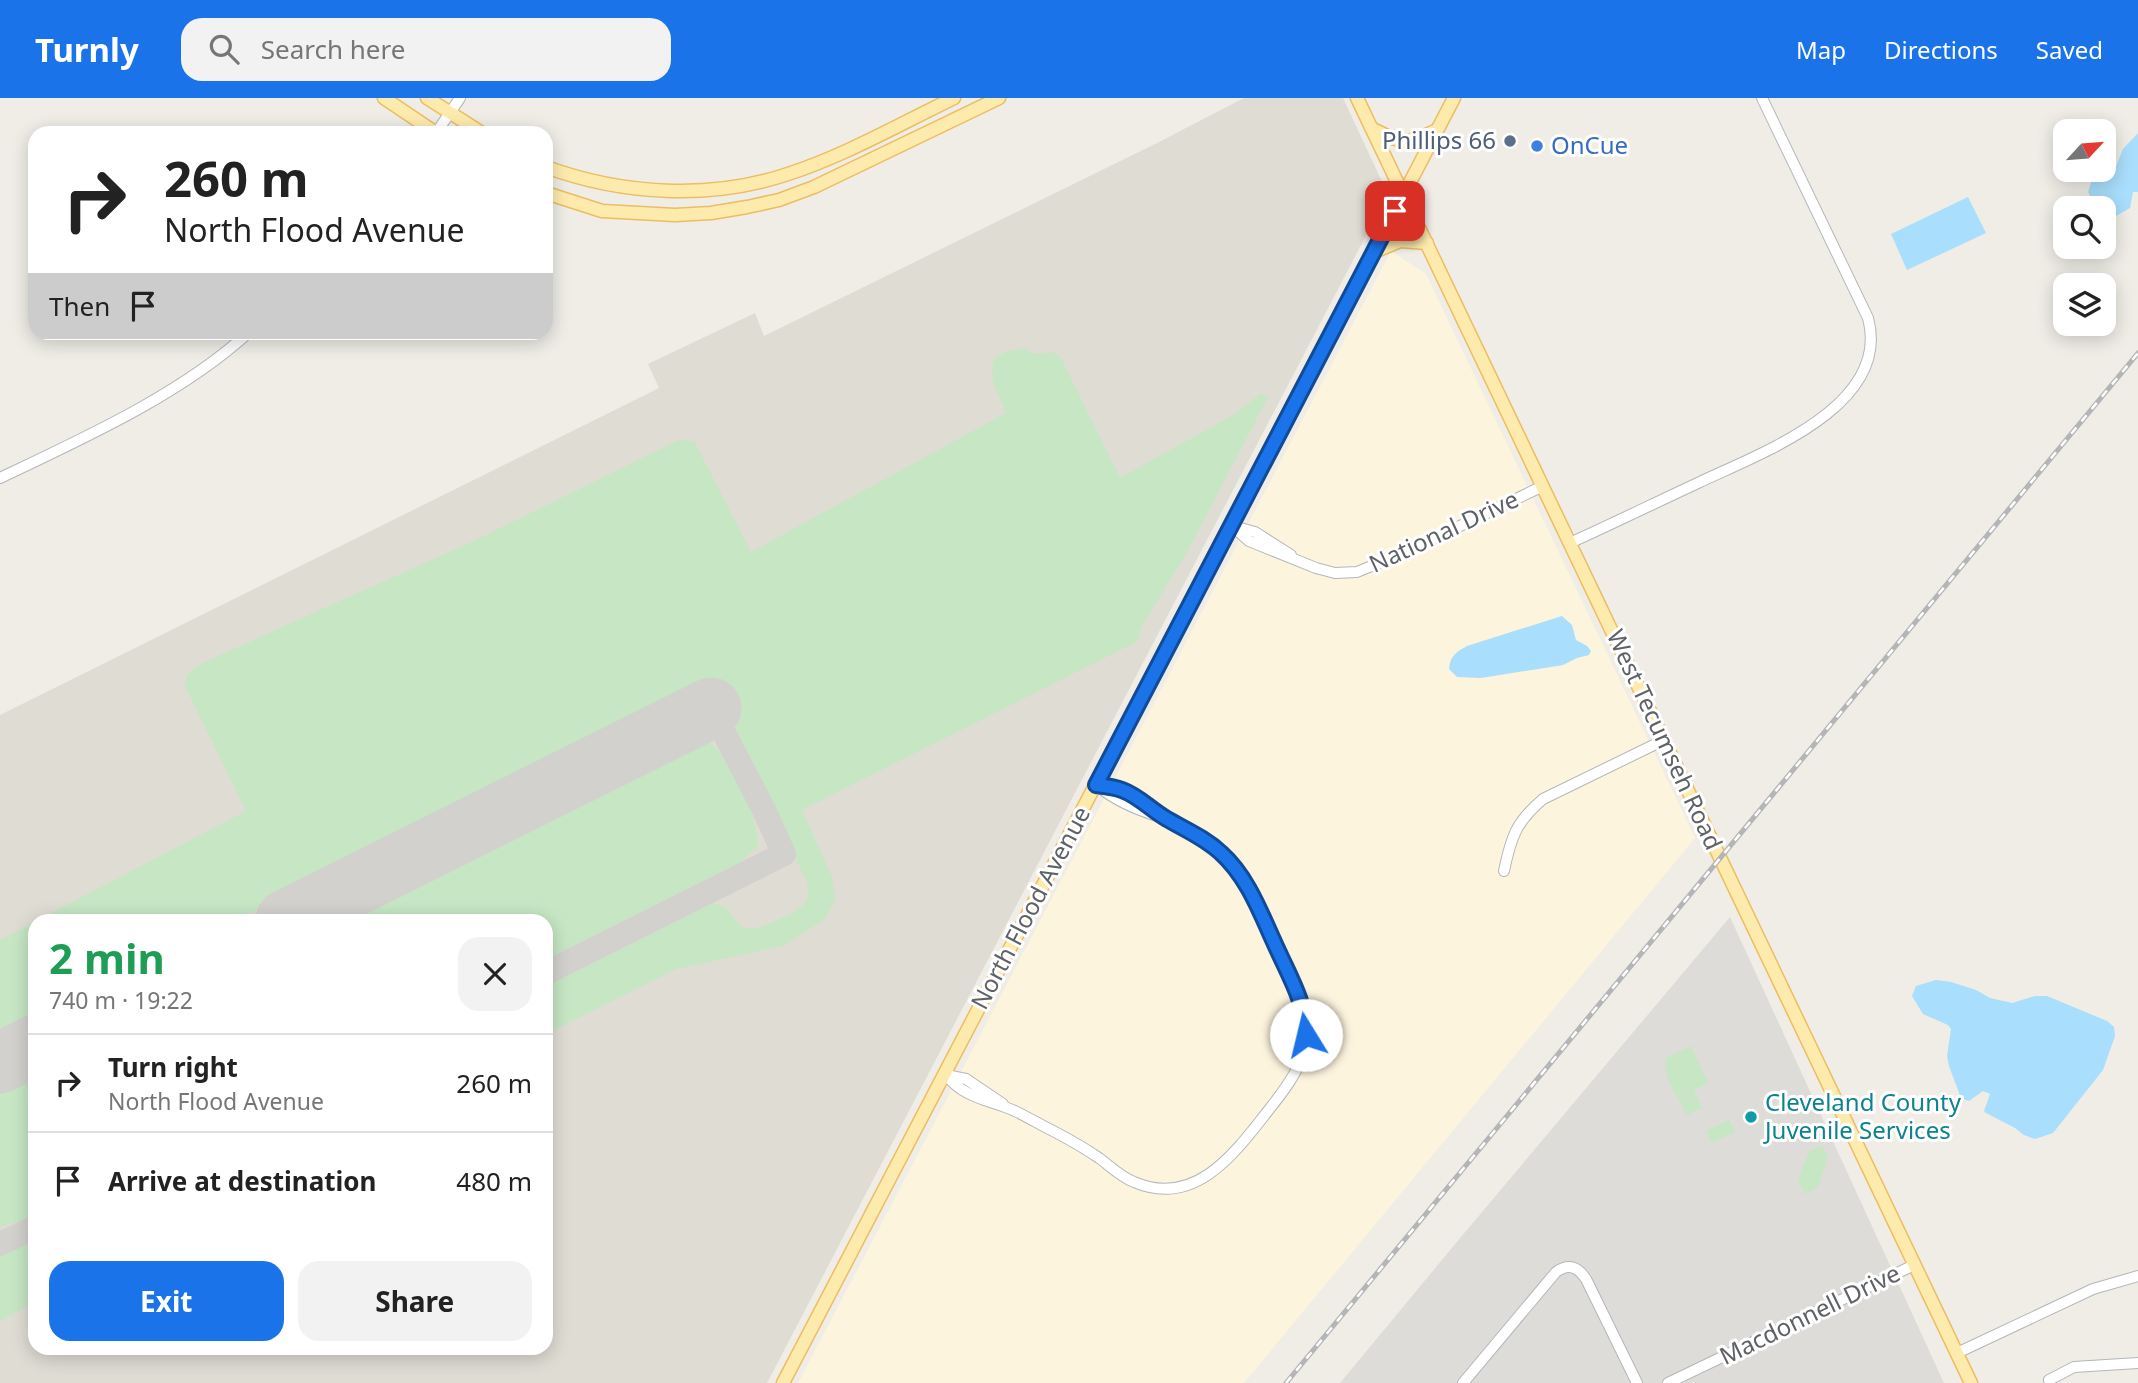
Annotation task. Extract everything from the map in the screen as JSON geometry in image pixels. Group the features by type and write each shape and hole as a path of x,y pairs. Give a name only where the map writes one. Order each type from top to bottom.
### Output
{"main road":[{"path":"384,98 426,126"},
{"path":"427,98 470,126"},
{"path":"553,169 597,182 639,189 700,190 735,186 786,175 827,159 954,98"},
{"path":"553,195 602,211 675,215 747,207 798,194 999,98"},
{"name":"West Tecumseh Road","path":"1357,98 1971,1383"},
{"name":"North Flood Avenue","path":"783,1383 1454,98"},
{"path":"1371,128 1405,142 1437,130"},
{"path":"1374,252 1400,241 1427,243"}],"street":[{"path":"441,126 460,98"},
{"path":"1570,543 1807,430 1842,401 1868,363 1872,339 1868,318 1762,98"},
{"path":"0,478 81,439 159,396 201,371 240,340"},
{"name":"National Drive","path":"1231,525 1249,541 1303,563 1335,573 1348,573 1365,570 1543,486"},
{"path":"1504,872 1514,833 1527,813 1543,799 1664,740"},
{"path":"944,1075 966,1079 1012,1110 1072,1141 1126,1178 1159,1188 1182,1187 1202,1179 1223,1164 1298,1068 1306,1048 1304,1013 1291,978 1249,889 1237,870 1222,853 1206,841 1165,818 1135,809 1111,797 1096,785"},
{"name":"Macdonnell Drive","path":"1668,1383 1914,1265"},
{"path":"1463,1383 1553,1276 1560,1269 1568,1267 1578,1269 1586,1279 1637,1383"},
{"path":"1956,1353 2093,1289 2138,1276"},
{"path":"2050,1383 2049,1380 2074,1367 2138,1363"}],"shaded area":[{"path":"1244,98 1343,98 1385,188 1382,191 1385,195 1384,201 767,1383 0,1383 0,715 659,388 648,364 755,313 764,336"},
{"path":"1391,251 1426,274 1695,838 1244,1383 798,1383"},
{"path":"1730,917 1944,1383 1340,1383 1461,1237"}],"green space":[{"path":"1024,348 1034,354 1052,352 1060,356 1120,478 1235,414 1261,393 1268,397 1187,552 1141,627 1138,641 802,810 832,877 835,901 824,920 782,946 676,969 553,1030 553,978 709,902 725,907 739,925 754,929 786,916 807,899 807,882 709,686 248,914 49,914 246,811 186,688 188,674 198,666 478,539 679,440 694,441 751,552 1006,413 992,373 995,357"},
{"path":"701,737 712,744 732,769 748,801 757,833 758,846 734,868 553,962 553,914 342,914"},
{"path":"28,926 28,1023 0,1037 0,940"},
{"path":"1691,1046 1708,1083 1694,1090 1702,1108 1687,1115 1672,1087 1665,1065 1666,1058"},
{"path":"28,1070 28,1218 0,1227 0,1084"},
{"path":"1729,1120 1735,1132 1712,1143 1706,1131"},
{"path":"1822,1145 1828,1157 1818,1187 1805,1194 1798,1180 1809,1151"},
{"path":"28,1238 28,1306 0,1321 0,1252"}],"water":[{"path":"2138,133 2138,192 2133,192 2130,208 2116,216 2116,196 2090,196 2088,192 2091,182 2116,182 2116,166 2123,149"},
{"path":"1968,197 1986,233 1907,270 1891,234"},
{"path":"1562,616 1572,625 1576,640 1591,651 1589,655 1563,665 1481,678 1457,677 1449,669 1454,655 1467,646"},
{"path":"1936,980 1951,982 1990,998 2012,1003 2035,996 2047,996 2107,1021 2114,1027 2115,1036 2103,1070 2053,1133 2035,1139 1986,1113 1984,1111 1990,1094 1983,1091 1969,1101 1961,1098 1947,1056 1951,1029 1948,1025 1923,1014 1912,996 1916,986"}],"taxiway":[{"path":"553,970 784,854 711,708"},
{"path":"0,1244 28,1230"}],"runway":[{"path":"298,914 711,708"},
{"path":"0,1063 28,1049"}],"railway":[{"path":"1286,1383 2138,353"}],"place":[{"name":"Phillips 66","path":"1510,141"},
{"name":"OnCue","path":"1537,146"},
{"name":"Cleveland County Juvenile Services","path":"1751,1117"}],"route":[{"path":"1306,1035 1304,1013 1296,990 1249,889 1237,870 1222,853 1206,841 1140,800 1121,789 1096,785 1395,211"}]}
